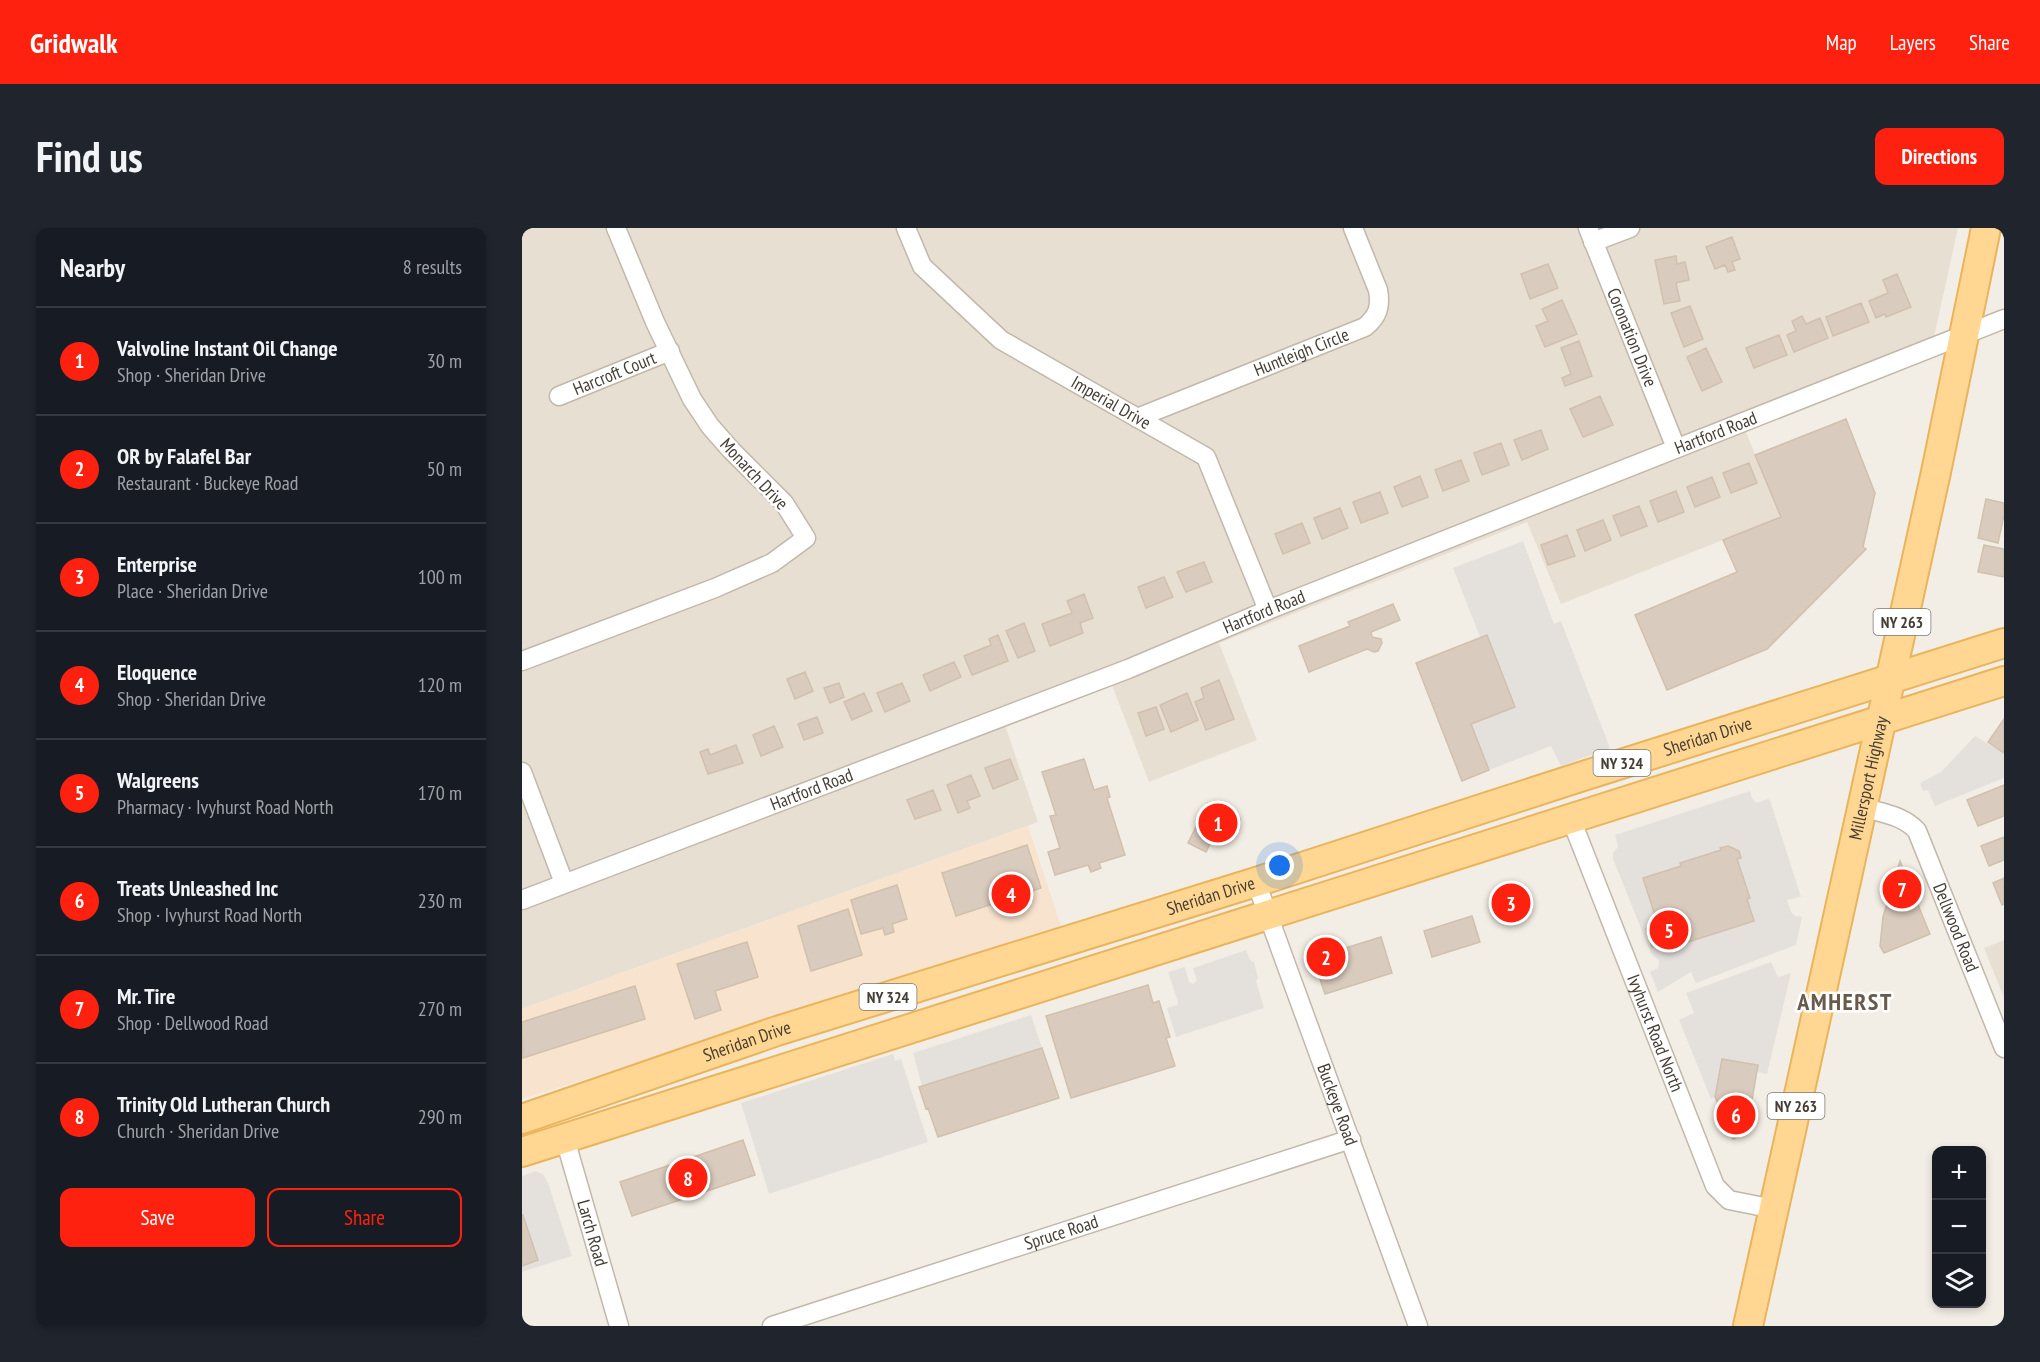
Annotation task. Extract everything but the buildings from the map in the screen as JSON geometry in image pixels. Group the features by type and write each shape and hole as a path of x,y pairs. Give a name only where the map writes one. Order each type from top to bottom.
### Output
{"main road":[{"name":"Millersport Highway","path":"1748,1326 1986,228"},
{"name":"Sheridan Drive","path":"522,1119 777,1031 1256,882 2004,643"},
{"name":"Sheridan Drive","path":"522,1152 2004,681"}],"street":[{"name":"Monarch Drive","path":"522,661 715,588 772,563 806,538 784,503 731,450 710,426 692,399 655,322 616,228"},
{"name":"Imperial Drive","path":"906,228 922,266 1001,339 1206,457 1268,610"},
{"name":"Huntleigh Circle","path":"1137,418 1365,327 1373,320 1380,301 1378,290 1353,228"},
{"path":"1590,235 1630,228"},
{"name":"Coronation Drive","path":"1590,235 1676,448"},
{"name":"Hartford Road","path":"522,900 1128,669 1268,610 2004,319"},
{"name":"Harcroft Court","path":"560,396 670,351"},
{"path":"522,772 564,883"},
{"name":"Dellwood Road","path":"1862,807 1898,817 1910,823 1917,831 2004,1048"},
{"name":"Ivyhurst Road North","path":"1571,819 1715,1186 1729,1200 1774,1209"},
{"name":"Buckeye Road","path":"1256,882 1418,1326"},
{"name":"Larch Road","path":"565,1139 619,1326"},
{"name":"Spruce Road","path":"772,1326 827,1318 1350,1139"}],"shaded area":[{"path":"522,228 1958,228 1934,337 1739,415 1781,517 1561,604 1527,522 1219,643 1257,740 1149,782 1112,685 1005,725 1038,822 522,1009"},
{"path":"1523,541 1554,624 1561,621 1610,748 1561,766 1551,746 1489,770 1471,724 1514,707 1487,635 1480,637 1453,568"},
{"path":"1975,736 2004,753 2004,778 1935,806 1928,790 1923,791 1920,783 1941,772"},
{"path":"1750,791 1756,803 1770,800 1801,897 1787,900 1791,912 1795,916 1802,917 1796,945 1696,983 1691,972 1658,992 1650,972 1658,968 1659,961 1651,953 1613,859 1613,853 1618,847 1615,835"},
{"path":"1028,826 1062,929 522,1099 522,1009"},
{"path":"2004,940 2004,998 1984,948"},
{"path":"1246,950 1250,960 1254,962 1258,978 1256,981 1264,1008 1176,1037 1167,1008 1177,1005 1178,1002 1168,972 1185,967 1189,982 1193,984 1197,980 1193,968"},
{"path":"1771,962 1778,977 1791,973 1767,1074 1757,1072 1758,1065 1722,1059 1715,1097 1711,1099 1679,1020 1694,1013 1686,993"},
{"path":"1031,1015 1042,1048 922,1086 913,1053"},
{"path":"893,1054 895,1061 901,1059 928,1142 769,1194 741,1103"},
{"path":"535,1171 543,1174 548,1183 572,1256 522,1272 522,1266 538,1260 524,1215 522,1215 522,1176"}],"place":[{"name":"Valvoline Instant Oil Change","path":"1218,823"},
{"name":"Mr. Tire","path":"1902,889"},
{"name":"Eloquence","path":"1011,894"},
{"name":"Enterprise","path":"1511,903"},
{"name":"Walgreens","path":"1669,930"},
{"name":"OR by Falafel Bar","path":"1326,957"},
{"name":"Treats Unleashed Inc","path":"1736,1115"},
{"name":"Trinity Old Lutheran Church","path":"688,1178"}],"district":[{"name":"AMHERST","path":"1845,1002"}]}
